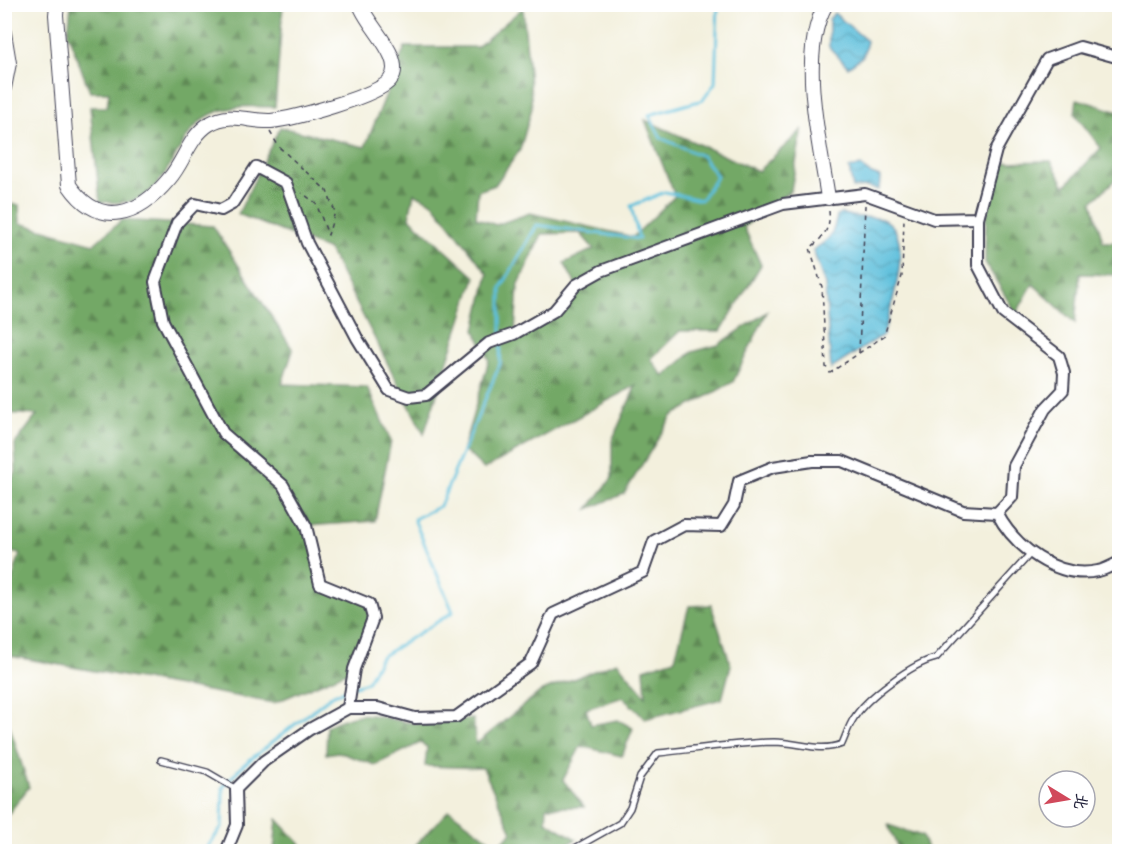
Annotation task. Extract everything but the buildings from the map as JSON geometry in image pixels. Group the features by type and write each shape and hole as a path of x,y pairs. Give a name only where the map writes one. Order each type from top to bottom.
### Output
{"street":[{"path":"57,4 69,185 76,195 90,206 114,214 131,211 151,198 171,178 195,139 210,123 237,116 263,121 287,119 380,88 391,80 394,71 392,55 365,18 360,4"},
{"path":"826,4 816,28 811,59 828,198"},
{"path":"4,33 9,63 4,88"},
{"path":"997,513 1012,497 1014,466 1045,409 1063,390 1064,373 1059,356 1003,313 978,265 978,218 996,150 1047,59 1080,46 1119,58"},
{"path":"348,708 354,669 373,618 369,604 320,584 306,526 284,485 223,433 163,321 155,282 177,222 195,204 221,210 232,204 256,166 286,183 307,243 357,338 389,390 409,397 426,395 489,343 514,334 554,311 576,285 600,272 783,204 865,194 934,219 978,218"},
{"path":"226,852 237,825 236,789 264,761 310,729 348,708 378,708 415,718 456,717 531,663 553,614 643,572 654,542 684,525 721,526 734,505 739,481 773,467 812,461 842,461 963,511 997,513"},
{"path":"997,513 1006,531 1030,554 1068,570 1097,572 1119,562"}],"lane":[{"path":"568,852 620,823 630,808 640,777 658,753 742,743 793,742 826,750 842,744 853,719 866,702 924,661 936,658 1030,554"},
{"path":"161,760 207,772 236,789"}],"path":[{"path":"263,121 279,147 327,191 335,212 328,235 316,203 286,183"},
{"path":"859,352 866,219 865,194"},
{"path":"828,198 830,222 823,238 810,248 822,287 826,367 830,373 884,336 902,276 905,208"}],"green space":[{"path":"71,5 283,5 275,107 251,106 212,114 189,134 164,175 143,196 128,202 100,202 90,107 107,107 109,92 90,92 68,34"},
{"path":"523,8 532,108 520,150 495,185 478,191 476,218 496,225 530,213 633,237 675,196 645,120 758,171 802,130 791,190 744,227 761,265 721,331 680,331 651,359 664,377 692,352 718,345 767,312 733,382 672,416 624,494 588,509 612,478 612,441 636,385 484,469 463,449 489,360 475,330 488,274 433,203 414,193 409,217 475,277 424,434 329,250 238,214 280,127 365,147 405,47 477,47","holes":["580,233 594,249 564,263 576,285 554,311 515,333 518,286 542,234"]},
{"path":"1077,99 1119,112 1119,176 1092,202 1103,242 1119,242 1120,275 1080,274 1075,323 1033,284 1016,314 985,262 986,217 1004,162 1051,161 1065,186 1101,148 1075,114"},
{"path":"5,204 19,205 20,223 94,244 122,220 213,226 293,350 282,384 367,387 391,441 375,521 307,526 320,584 369,604 373,618 354,669 274,703 5,655 5,603 20,554 5,551 5,489 16,473 15,444 37,415 5,413"},
{"path":"711,605 731,665 722,699 645,719 623,697 586,709 591,725 618,720 633,728 622,756 581,746 563,780 584,807 547,807 546,821 576,839 557,851 410,851 449,810 498,846 512,832 483,768 425,766 427,747 420,743 375,765 338,752 326,754 327,726 352,716 362,715 419,724 473,719 476,744 540,692 617,662 646,696 644,669 675,659 689,606"},
{"path":"4,709 29,787 5,818 4,818"},
{"path":"277,819 307,851 274,851"},
{"path":"888,825 922,836 928,851 899,851"}],"water":[{"path":"834,13 867,41 863,56 848,67 829,47 829,20"},
{"path":"861,166 869,173 880,177 879,190 867,187 853,188 849,168"},
{"path":"841,213 882,219 893,226 900,254 899,272 883,335 831,369 825,285 813,250 830,236 837,216"}],"waterway":[{"path":"501,336 501,288 537,225 639,239 631,206 665,192 701,200 717,176 702,156 661,138 649,115 703,100 715,83 718,4"},
{"path":"355,686 367,682 381,657 453,612 414,519 440,506 500,364 501,343"},
{"path":"204,852 222,827 223,787 242,766 331,696 349,689"}]}
